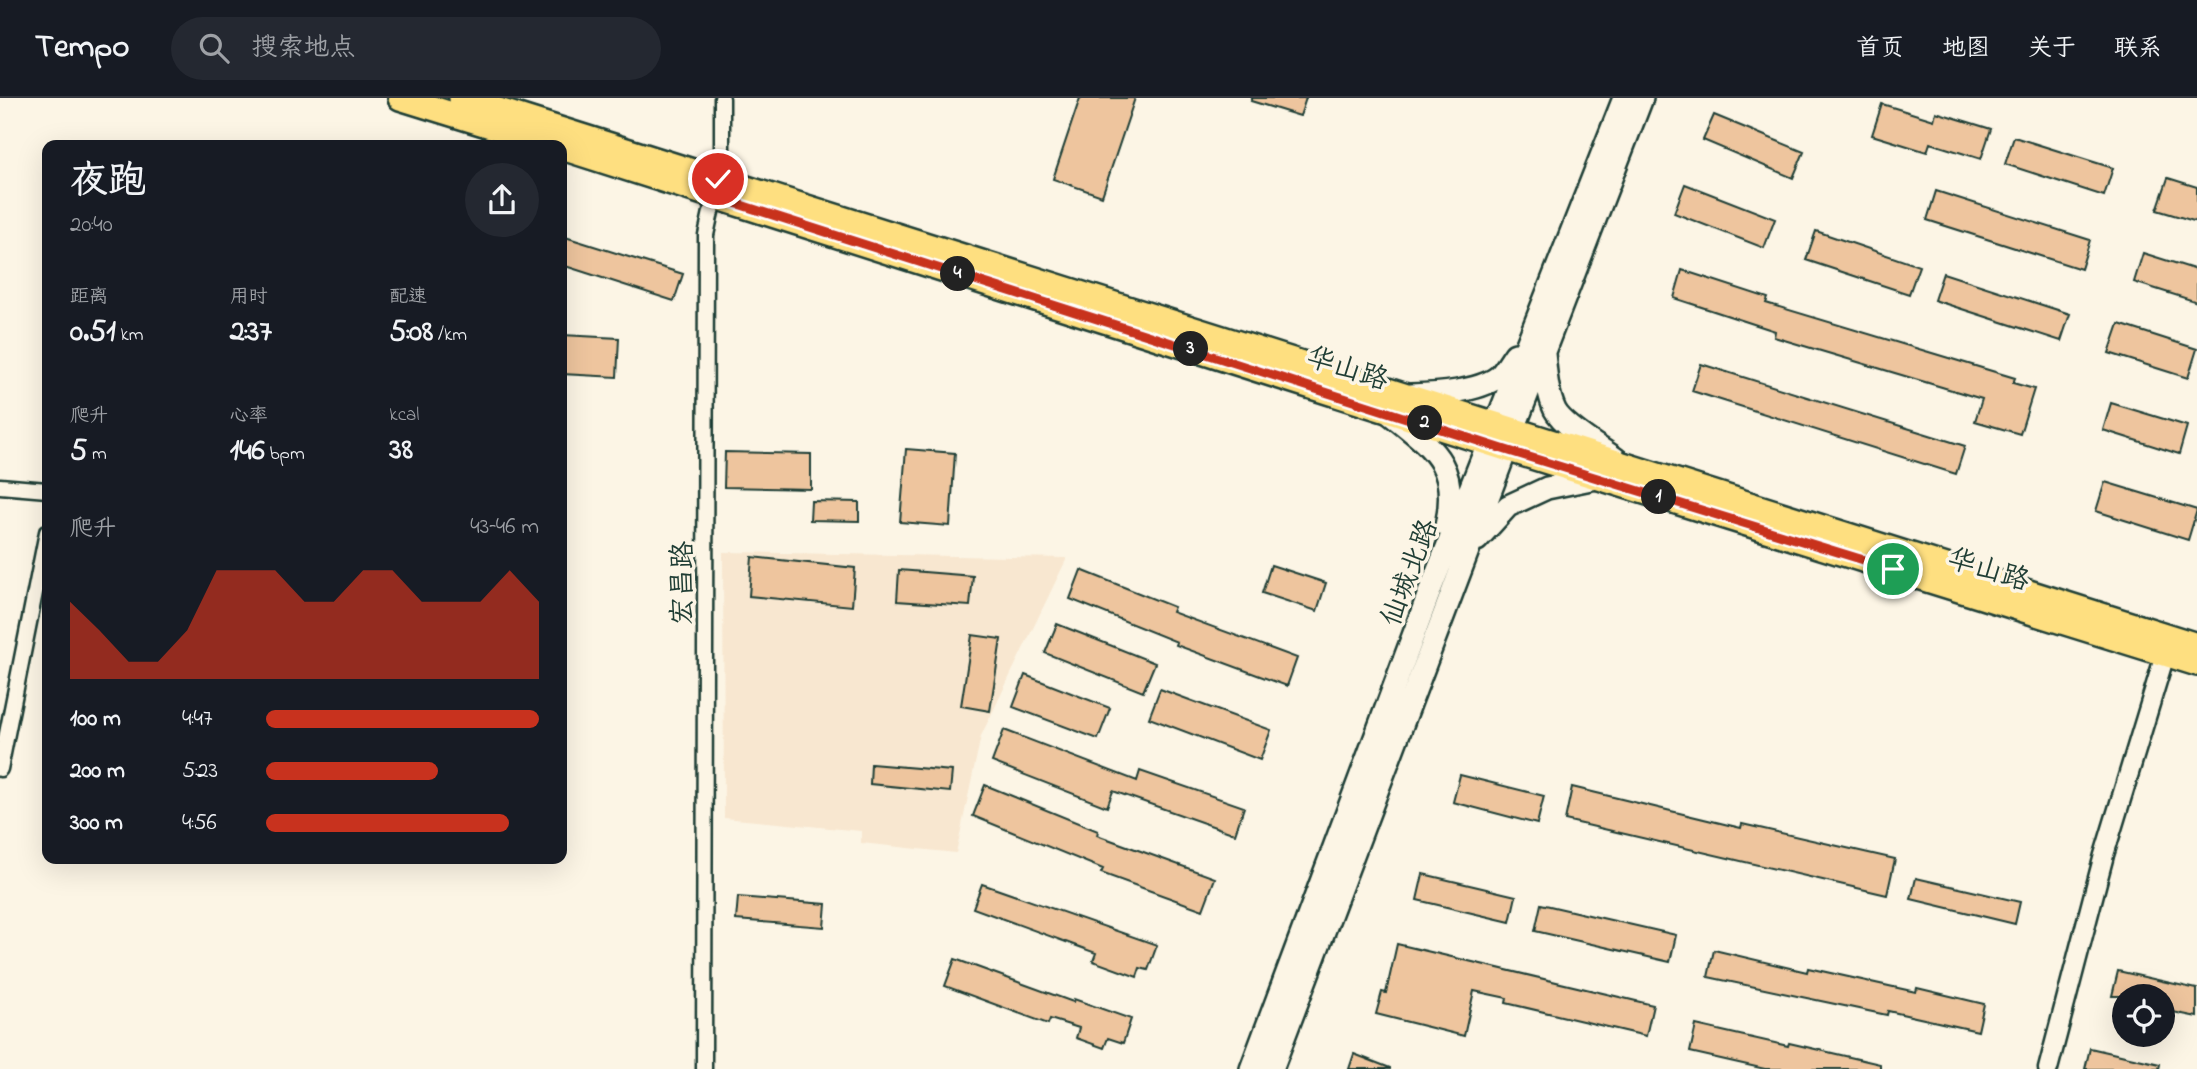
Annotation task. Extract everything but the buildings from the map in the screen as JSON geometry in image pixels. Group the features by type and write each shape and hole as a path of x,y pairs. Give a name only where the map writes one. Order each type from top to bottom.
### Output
{"main road":[{"path":"400,98 536,140"},
{"path":"461,98 716,188 1406,396 1501,436 1624,464 2168,645 2197,645"},
{"name":"仙城北路","path":"1272,1069 1469,549 1531,333 1624,98"},
{"name":"仙城北路","path":"1251,1069 1431,588 1543,352 1642,98"},
{"name":"华山路","path":"567,149 716,188 1387,411 1501,436 1596,478 2168,645 2197,664"},
{"path":"1406,396 1444,394 1469,389 1498,377 1531,333"},
{"path":"1543,352 1555,411 1580,435 1624,464"},
{"path":"1387,411 1431,448 1448,474 1451,503 1431,588"},
{"path":"1469,549 1508,506 1547,488 1596,478"}],"street":[{"name":"宏昌路","path":"704,1069 706,235 722,161 722,98"},
{"path":"0,486 42,490"},
{"path":"0,769 42,557"},
{"path":"2048,1069 2104,855 2168,645"}],"shaded area":[{"path":"723,552 1067,558 981,736 956,853 861,843 861,831 724,818"}],"route":[{"path":"718,179 713,196 1506,450 1893,569"}]}
